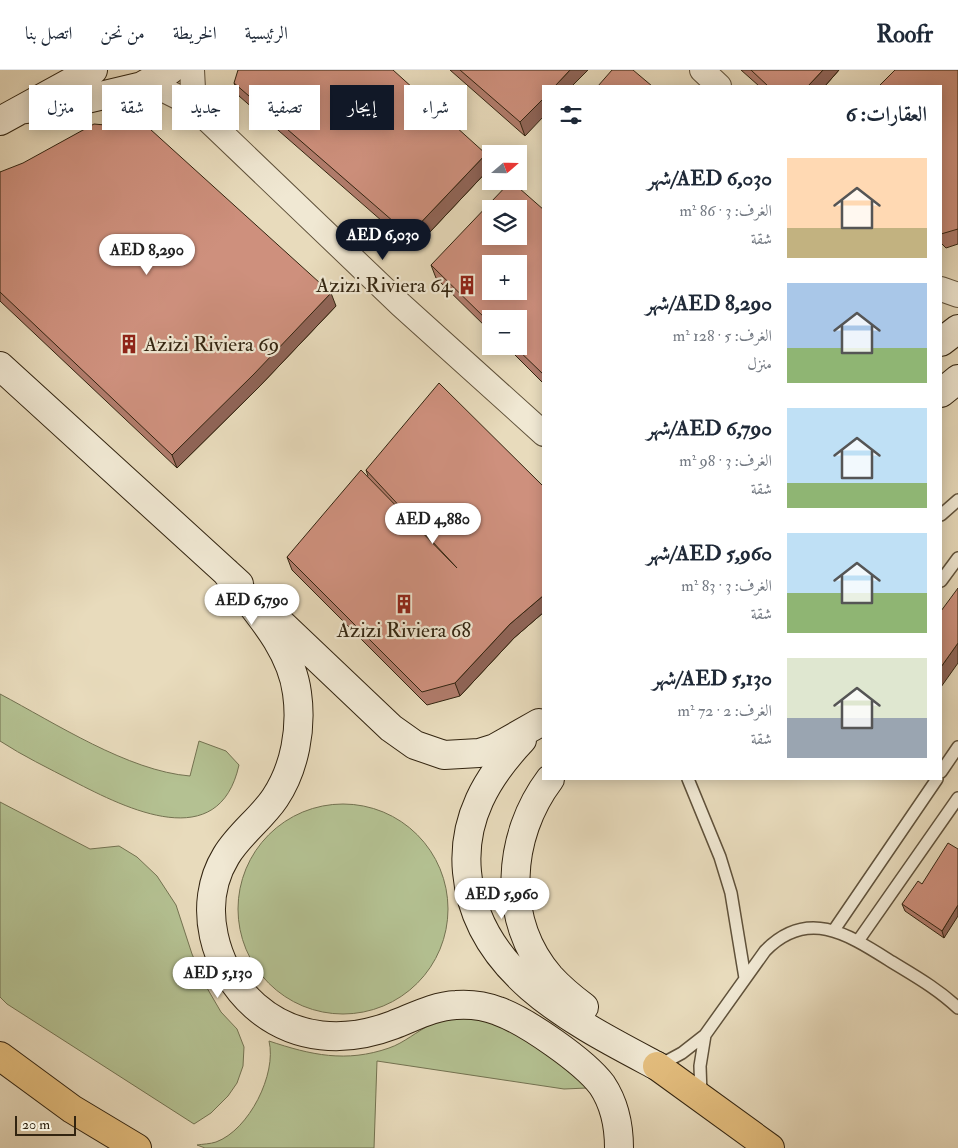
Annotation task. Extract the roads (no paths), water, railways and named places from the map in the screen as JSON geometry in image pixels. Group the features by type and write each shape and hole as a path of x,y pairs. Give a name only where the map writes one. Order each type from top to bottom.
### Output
{"main road":[{"path":"0,1056 72,1109 137,1148"},
{"path":"657,1066 770,1148"}],"street":[{"path":"10,115 93,70"},
{"path":"144,85 170,70"},
{"path":"192,70 193,85"},
{"path":"702,70 718,85"},
{"path":"10,115 102,96"},
{"path":"219,130 401,305 542,432"},
{"path":"942,289 958,295"},
{"path":"0,366 226,572 391,728 415,745 444,755 479,753 495,748 541,721"},
{"path":"942,392 958,379"},
{"path":"226,572 269,628 292,670 297,692 298,710 296,748 284,783 274,800 226,856 214,884 211,913 213,932 217,951 235,985 262,1012 278,1022 305,1033 333,1037 371,1032 443,1006 471,1005 498,1011 523,1023 592,1073 611,1101 617,1127 619,1148"},
{"path":"541,721 498,767 477,802 467,842 466,862 472,902 488,939 499,956 534,990 590,1030 657,1066"},
{"path":"549,780 540,792 529,814 517,853 515,892 523,929 538,961 561,989 657,1066"}],"lane":[{"path":"942,514 958,500"},
{"path":"942,580 958,558"},
{"path":"942,771 958,747"},
{"path":"688,780 720,857 731,893 744,978"},
{"path":"834,930 936,780"},
{"path":"858,941 958,798"},
{"path":"657,1066 682,1052 705,1035 744,978 775,941 788,933 803,929 834,930 858,941 938,990 958,1008"},
{"path":"701,1098 700,1066 705,1035"}],"place":[{"name":"Azizi Riviera 64","path":"467,285"},
{"name":"Azizi Riviera 69","path":"129,344"},
{"name":"Azizi Riviera 68","path":"404,604"}]}
